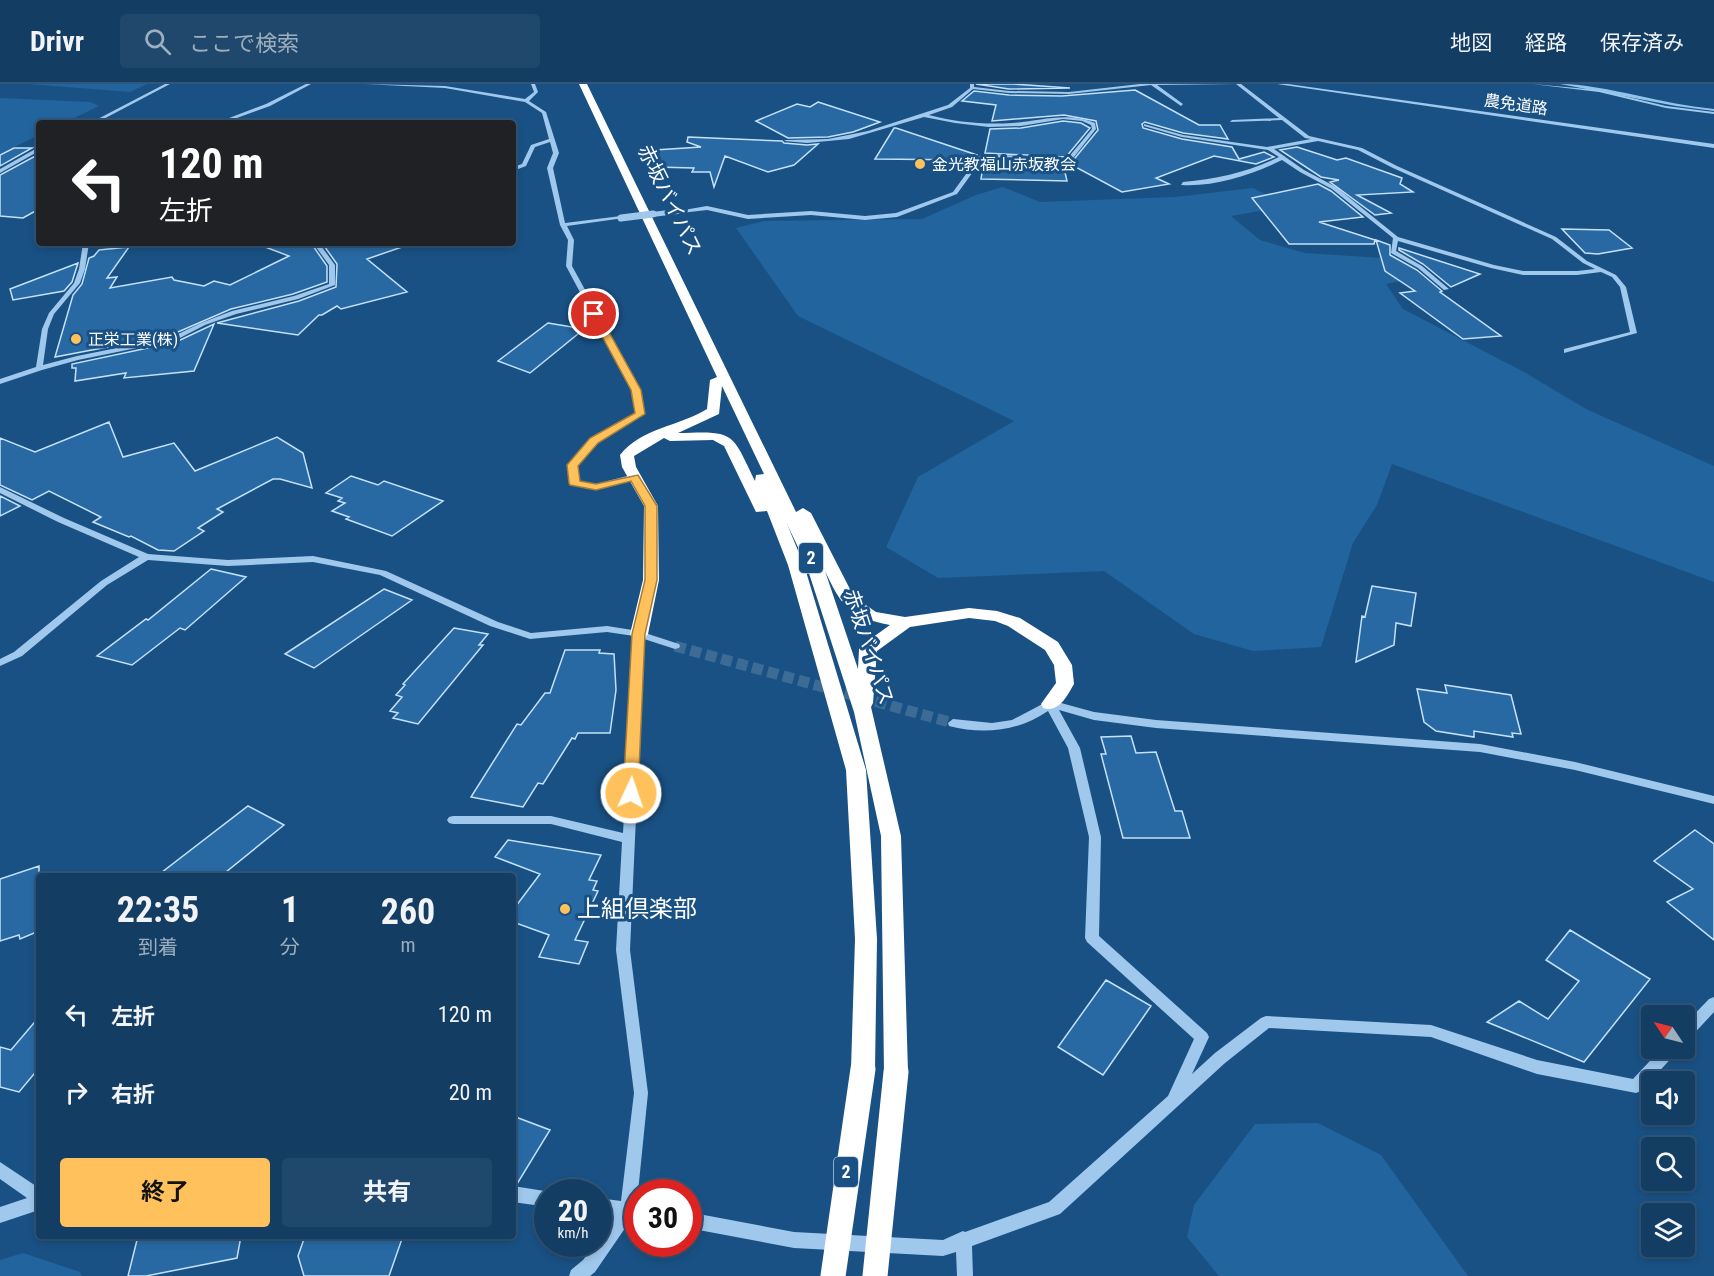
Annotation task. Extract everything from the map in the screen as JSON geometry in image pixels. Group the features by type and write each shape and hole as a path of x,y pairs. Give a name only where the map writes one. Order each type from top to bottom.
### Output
{"highway":[{"name":"赤坂バイパス","path":"577,84 742,432 796,565 856,770 866,939 863,1069 833,1276"},
{"name":"赤坂バイパス","path":"584,84 814,564 863,712 891,836 896,1072 875,1276"},
{"path":"639,634 651,580 651,506 629,467 627,455 636,445 700,421 714,411 716,380"},
{"path":"747,422 773,453 846,600 871,616 905,622 969,613 1005,619 1035,633 1052,646 1063,665 1065,684 1050,704"},
{"path":"650,439 716,436 730,444 763,515 796,565"},
{"path":"863,712 868,649 905,622"}],"street":[{"path":"98,120 168,84"},
{"path":"226,120 268,105 309,84"},
{"path":"366,84 445,87 526,101 544,112 556,153 550,168 563,225 571,240 569,266 636,390 640,414 594,441 572,465 574,483 596,487 634,477"},
{"path":"526,101 536,92 533,84"},
{"path":"1152,84 1181,105"},
{"path":"786,141 808,143 845,140 950,106 972,86 1010,92 1069,93 1152,84 1233,84"},
{"path":"1238,84 1306,136 1360,149 1375,155 1395,167 1554,238 1585,262 1614,276 1623,287 1634,333 1567,351"},
{"name":"農免道路","path":"1279,84 1714,146"},
{"path":"1299,87 1329,84"},
{"path":"1534,84 1599,91 1675,108 1714,113"},
{"path":"563,225 707,208 748,217 811,213 865,218 897,215 955,193 981,157 1068,161 1094,129 1093,124 1087,121 1064,118 1009,126 957,122 922,115"},
{"path":"1232,121 1283,119"},
{"path":"1146,125 1182,136 1248,148 1270,149 1319,139"},
{"path":"516,168 524,165 533,146 552,140"},
{"path":"1270,149 1334,188 1396,238 1493,267 1523,273 1577,273 1602,270"},
{"path":"0,171 36,151"},
{"path":"1183,184 1216,181 1250,172 1282,158"},
{"path":"1396,238 1393,252 1420,267 1446,289"},
{"path":"39,368 45,329 51,314 77,283 86,246"},
{"path":"0,382 76,358 174,339 234,312 296,298 332,285 332,265 318,246"},
{"path":"0,490 61,520 146,557 228,562 313,559 383,573 494,624 530,636 608,629 639,634 675,646"},
{"path":"0,663 18,654 104,583 146,557"},
{"path":"635,1179 641,1094 623,950 639,634"},
{"path":"953,723 990,728 1030,719 1050,704"},
{"path":"1050,704 1094,716 1156,724 1480,748 1575,766 1714,800"},
{"path":"1050,704 1074,748 1095,837 1092,938 1202,1037 1173,1101"},
{"path":"453,820 551,820 628,839"},
{"path":"1695,1023 1714,1003"},
{"path":"702,1224 794,1240 943,1248 1054,1208 1173,1101 1266,1022 1431,1031 1537,1067 1636,1086 1662,1059"},
{"path":"0,1170 36,1195"},
{"path":"516,1194 534,1197"},
{"path":"0,1215 36,1203"},
{"path":"577,1276 589,1266 624,1221"},
{"path":"963,1239 965,1276"}],"shaded area":[{"path":"28,84 147,84 130,92"},
{"path":"0,98 90,102 99,106 70,120 36,120 36,136 0,154"},
{"path":"1003,187 1040,202 1175,197 1253,188 1289,206 1231,216 1260,240 1305,253 1398,259 1425,276 1386,284 1403,309 1524,372 1586,409 1714,466 1714,582 1392,464 1377,505 1353,543 1321,647 1253,651 1194,634 1104,571 938,578 886,547 918,477 1014,421 798,316 736,228 764,221 922,219 976,195"},
{"path":"1318,1123 1381,1155 1468,1276 1219,1276 1187,1237 1194,1205 1255,1124"},
{"path":"23,1253 80,1272 82,1276 0,1276 0,1260"}],"building":[{"path":"976,84 1013,84 1070,88 1009,89"},
{"path":"1135,90 1199,125 1220,125 1228,139 1183,133 1145,122 1142,124 1143,128 1182,139 1232,147 1239,159 1264,152 1274,157 1256,164 1214,156 1156,178 1169,184 1122,192 1070,164 1098,130 1096,121 1064,115 992,121 996,105 962,101 974,91 1009,95 1062,96"},
{"path":"818,102 880,122 853,132 828,137 788,138 756,121 797,104 810,107"},
{"path":"1063,121 1081,123 1090,128 1066,157 985,153 990,129 1021,128"},
{"path":"894,128 977,155 974,160 875,159"},
{"path":"688,137 818,144 794,165 768,172 725,156 714,187 710,172 692,172 694,168 655,167 655,150 701,147 687,142"},
{"path":"1297,147 1337,160 1346,158 1402,178 1400,184 1413,192 1357,195 1391,213 1375,215 1330,182 1339,180 1321,177 1280,150"},
{"path":"14,148 32,148 0,166 0,155"},
{"path":"36,156 36,211 23,218 0,216 0,175"},
{"path":"984,160 1063,164 1067,181 981,179"},
{"path":"1318,184 1331,191 1363,217 1319,222 1375,240 1374,244 1289,244 1252,198"},
{"path":"1562,229 1609,230 1632,248 1598,254 1585,253"},
{"path":"1376,240 1390,245 1390,255 1417,270 1442,291 1440,292 1501,336 1463,339 1400,293 1415,291 1385,271"},
{"path":"263,246 313,246 327,266 327,282 293,294 231,309 171,335 55,357 73,295 82,284 89,258 99,250 129,247 107,278 117,277 110,288 172,277 174,280 204,286 214,281 230,285 289,256"},
{"path":"324,246 402,246 367,259 407,292 341,309 337,306 319,315 298,335 217,323 299,301 336,287 337,264"},
{"path":"1399,248 1480,274 1451,287"},
{"path":"78,263 72,282 64,291 13,300 10,289"},
{"path":"548,323 584,329 530,373 498,361"},
{"path":"214,324 194,371 124,378 126,373 75,381 76,368 72,368 72,364 176,342"},
{"path":"109,422 123,457 174,443 195,471 277,437 303,453 312,488 273,479 217,509 223,512 198,528 204,531 174,551 158,550 131,536 93,522 101,517 49,491 32,500 0,485 0,438 35,452"},
{"path":"351,476 378,485 384,481 443,501 392,536 346,519 349,517 332,511 345,503 338,501 342,498 326,493"},
{"path":"0,496 20,506 0,516"},
{"path":"211,569 246,577 185,630 180,628 132,665 97,656 146,619 148,620"},
{"path":"1372,586 1416,593 1411,626 1396,623 1394,645 1356,662 1362,616 1365,617"},
{"path":"384,589 412,600 314,668 285,654"},
{"path":"454,628 488,634 479,645 483,645 418,724 393,718 398,713 390,711 402,697 396,695 405,685 403,684"},
{"path":"565,650 600,650 599,653 614,654 616,690 610,733 578,733 575,739 572,738 543,784 538,783 523,807 471,797 517,724 521,725 545,693 550,693"},
{"path":"1445,685 1511,695 1521,734 1512,733 1513,737 1474,731 1474,737 1436,731 1424,722 1417,689 1447,693"},
{"path":"1131,736 1136,753 1156,752 1175,811 1182,811 1190,838 1123,838 1101,754 1106,754 1101,737"},
{"path":"248,806 284,825 225,873 161,873"},
{"path":"1695,830 1714,844 1714,940 1667,902 1693,889 1654,861"},
{"name":"上組倶楽部","path":"508,840 601,855 589,880 597,881 593,890 598,891 575,940 588,942 579,964 539,957 549,935 516,923 516,906 540,874 495,857"},
{"path":"39,866 39,873 36,873 36,932 20,939 19,935 0,941 0,879"},
{"path":"1570,930 1650,979 1584,1062 1487,1022 1519,1001 1548,1019 1579,981 1546,960"},
{"path":"1106,980 1151,1006 1103,1075 1058,1047"},
{"path":"36,1021 36,1072 19,1092 0,1087 0,1047 11,1050"},
{"path":"516,1117 550,1130 516,1184"},
{"path":"137,1239 240,1239 237,1258 146,1276 128,1276"},
{"path":"304,1239 402,1239 389,1276 304,1276 298,1256"}],"waterway":[{"path":"1562,84 1714,110"}],"tunnel":[{"path":"675,646 953,723"}],"place":[{"name":"金光教福山赤坂教会","path":"920,164"},
{"name":"正栄工業(株)","path":"76,339"},
{"name":"上組倶楽部","path":"565,909"}],"route":[{"path":"594,314 636,390 640,414 594,441 572,465 574,483 596,487 634,477 651,506 651,580 639,634 631,793"}]}
